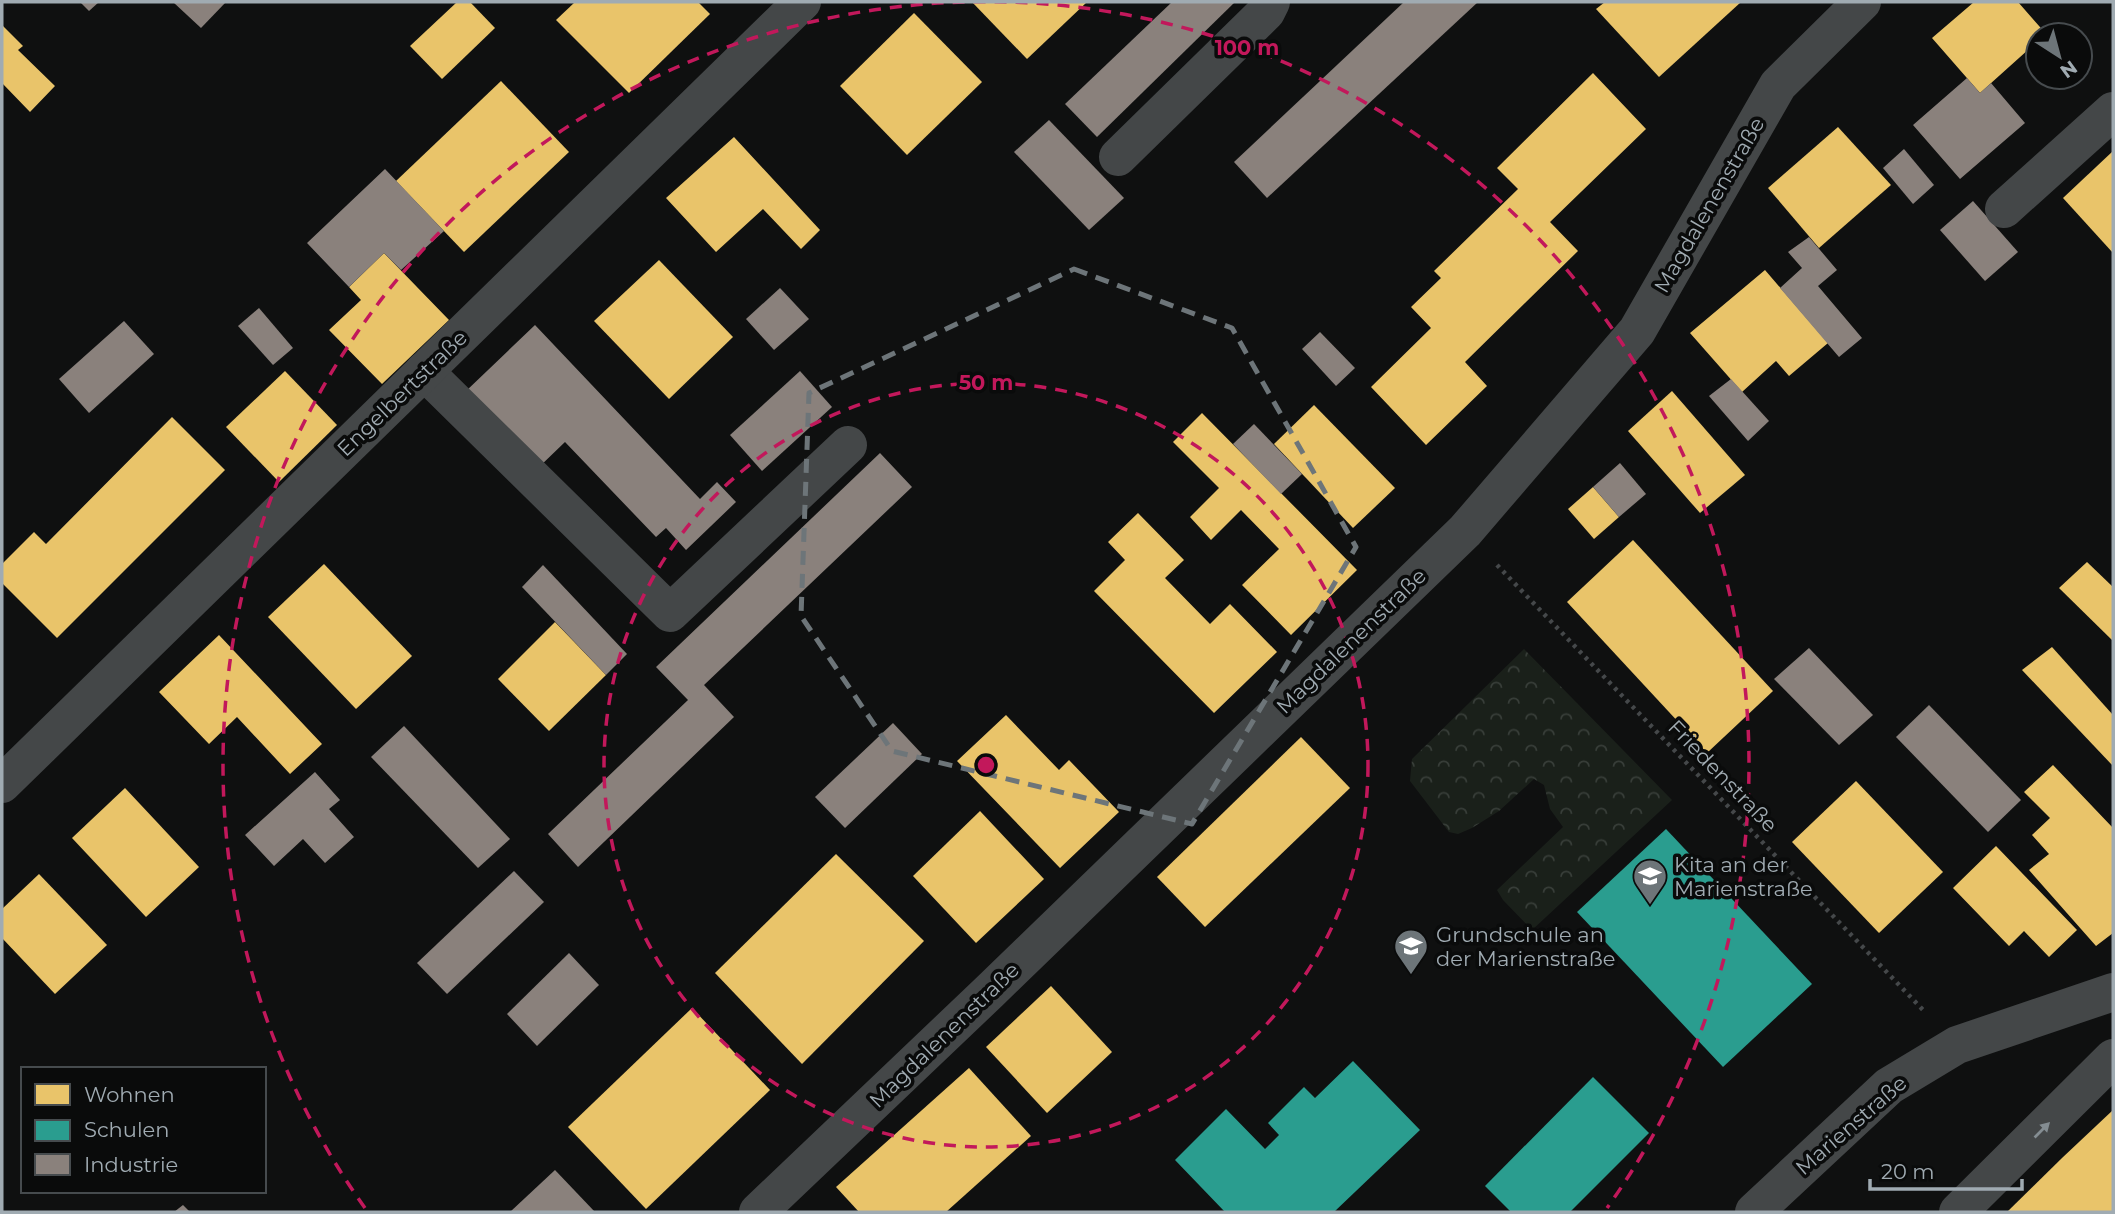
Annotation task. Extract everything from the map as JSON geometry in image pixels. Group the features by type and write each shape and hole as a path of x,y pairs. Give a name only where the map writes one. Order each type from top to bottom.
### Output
{"street":[{"name":"Engelbertstraße","path":"2,784 802,2"},
{"path":"1118,157 1266,12 1270,2"},
{"name":"Magdalenenstraße","path":"758,1212 1465,531 1637,331 1778,85 1862,2"},
{"path":"2004,209 2113,111"},
{"path":"424,371 670,613 848,445"},
{"name":"Marienstraße","path":"1754,1212 1889,1086 1957,1045 2113,992"},
{"path":"1958,1212 2113,1058"}],"path":[{"name":"Friedenstraße","path":"1465,531 1957,1045"}],"highlighted area":[{"path":"1074,269 1232,328 1356,547 1192,824 892,751 801,616 809,393"}],"green space":[{"path":"1524,649 1672,800 1532,930 1497,890 1563,827 1550,809 1544,785 1534,779 1499,811 1458,834 1449,832 1410,781 1412,759"}],"building: Wohnen":[{"path":"457,2 470,2 495,28 442,79 410,46"},
{"path":"575,2 698,2 710,14 629,93 556,20"},
{"path":"972,2 1087,2 1027,59"},
{"path":"1605,2 1741,2 1659,77 1596,9"},
{"path":"1974,2 2018,2 2035,21 2024,21 2024,54 1980,93 1932,38"},
{"path":"914,13 982,82 907,155 840,86"},
{"path":"2,25 23,46 18,50 55,86 30,112 2,83"},
{"path":"1593,73 1646,129 1550,222 1578,251 1465,362 1487,386 1426,445 1371,387 1431,328 1411,307 1441,278 1434,271 1518,189 1497,168"},
{"path":"501,81 569,152 464,252 396,181"},
{"path":"1838,127 1891,185 1819,248 1768,188"},
{"path":"734,137 820,230 801,249 763,209 716,252 666,198"},
{"path":"2113,151 2113,253 2063,198"},
{"path":"384,253 449,320 382,384 329,330 361,300 349,287"},
{"path":"659,260 733,337 669,399 594,321"},
{"path":"1765,270 1828,343 1789,376 1776,361 1742,392 1690,333"},
{"path":"285,371 337,425 279,482 226,427"},
{"path":"1672,391 1745,475 1700,513 1628,431"},
{"path":"1314,405 1395,488 1353,528 1274,444"},
{"path":"1202,413 1357,570 1291,635 1242,585 1279,549 1241,510 1211,540 1190,517 1219,488 1173,442"},
{"path":"172,417 225,470 57,638 2,583 2,564 34,532 46,544"},
{"path":"1593,487 1619,517 1594,539 1568,509"},
{"path":"1138,513 1184,560 1165,578 1210,624 1230,604 1277,652 1214,713 1094,591 1125,560 1108,542"},
{"path":"1633,540 1773,691 1707,753 1567,602"},
{"path":"2087,562 2113,587 2113,641 2059,588"},
{"path":"324,564 412,656 356,709 268,617"},
{"path":"555,622 606,675 549,731 498,679"},
{"path":"219,635 322,744 290,774 237,717 209,744 159,692"},
{"path":"2052,647 2113,715 2113,766 2022,670"},
{"path":"1006,715 1059,770 1069,760 1119,812 1060,868 957,761"},
{"path":"1301,737 1350,788 1205,927 1157,877"},
{"path":"2053,765 2113,828 2113,933 2096,946 2029,870 2049,854 2032,835 2050,818 2024,792"},
{"path":"1856,781 1943,872 1879,933 1792,842"},
{"path":"125,788 199,867 146,917 72,838"},
{"path":"980,811 1044,879 976,943 913,876"},
{"path":"1996,846 2077,930 2049,957 2024,931 2009,946 1953,888"},
{"path":"836,854 924,941 802,1064 715,973"},
{"path":"39,874 107,945 55,994 2,938 2,909"},
{"path":"1051,986 1112,1052 1047,1113 986,1047"},
{"path":"692,1008 770,1090 646,1209 568,1127"},
{"path":"969,1068 1031,1136 946,1212 859,1212 836,1187"},
{"path":"2113,1110 2113,1212 2007,1212 2062,1158"}],"building: Schulen":[{"path":"1666,829 1812,984 1723,1067 1577,912"},
{"path":"1353,1061 1420,1130 1334,1212 1225,1212 1175,1160 1226,1109 1265,1149 1279,1135 1268,1123 1304,1087 1315,1098"},
{"path":"1593,1077 1649,1133 1570,1212 1511,1212 1485,1186"}],"building: Industrie":[{"path":"80,2 99,2 89,11"},
{"path":"173,2 226,2 201,28"},
{"path":"1172,2 1235,2 1097,137 1065,104"},
{"path":"1404,2 1478,2 1267,198 1234,162"},
{"path":"1967,78 1980,93 1991,83 2025,123 1960,179 1913,125"},
{"path":"1049,120 1124,198 1089,230 1014,152"},
{"path":"1904,149 1934,185 1913,204 1883,168"},
{"path":"385,169 444,231 401,270 384,253 349,287 307,243"},
{"path":"1973,201 2018,252 1985,281 1940,230"},
{"path":"1809,237 1837,270 1818,286 1862,338 1839,357 1780,288 1802,268 1788,252"},
{"path":"780,288 809,319 774,350 746,319"},
{"path":"259,308 293,348 273,365 238,326"},
{"path":"124,321 154,354 89,413 59,379"},
{"path":"535,325 700,499 717,482 736,502 686,550 666,528 656,537 565,442 537,469 465,392"},
{"path":"1320,332 1355,368 1336,386 1302,349"},
{"path":"800,371 832,407 762,471 730,435"},
{"path":"1731,379 1769,421 1748,441 1709,396"},
{"path":"1254,424 1302,474 1281,494 1233,444"},
{"path":"880,453 912,487 704,685 734,717 578,867 548,834 688,700 656,667"},
{"path":"1620,463 1646,494 1619,517 1593,487"},
{"path":"543,565 627,654 606,675 522,587"},
{"path":"1809,648 1873,715 1839,745 1774,679"},
{"path":"1929,705 2021,800 1988,832 1896,737"},
{"path":"893,723 922,754 845,828 815,797"},
{"path":"404,726 510,839 478,868 371,757"},
{"path":"315,772 340,800 329,809 354,837 325,863 303,839 274,866 245,835"},
{"path":"514,871 544,902 447,994 417,963"},
{"path":"569,953 599,985 537,1046 507,1014"},
{"path":"555,1170 595,1212 510,1212"},
{"path":"183,1205 190,1212 174,1212"}],"place":[{"name":"Kita an der Marienstraße","path":"1650,906"},
{"name":"Grundschule an der Marienstraße","path":"1411,976"}]}
